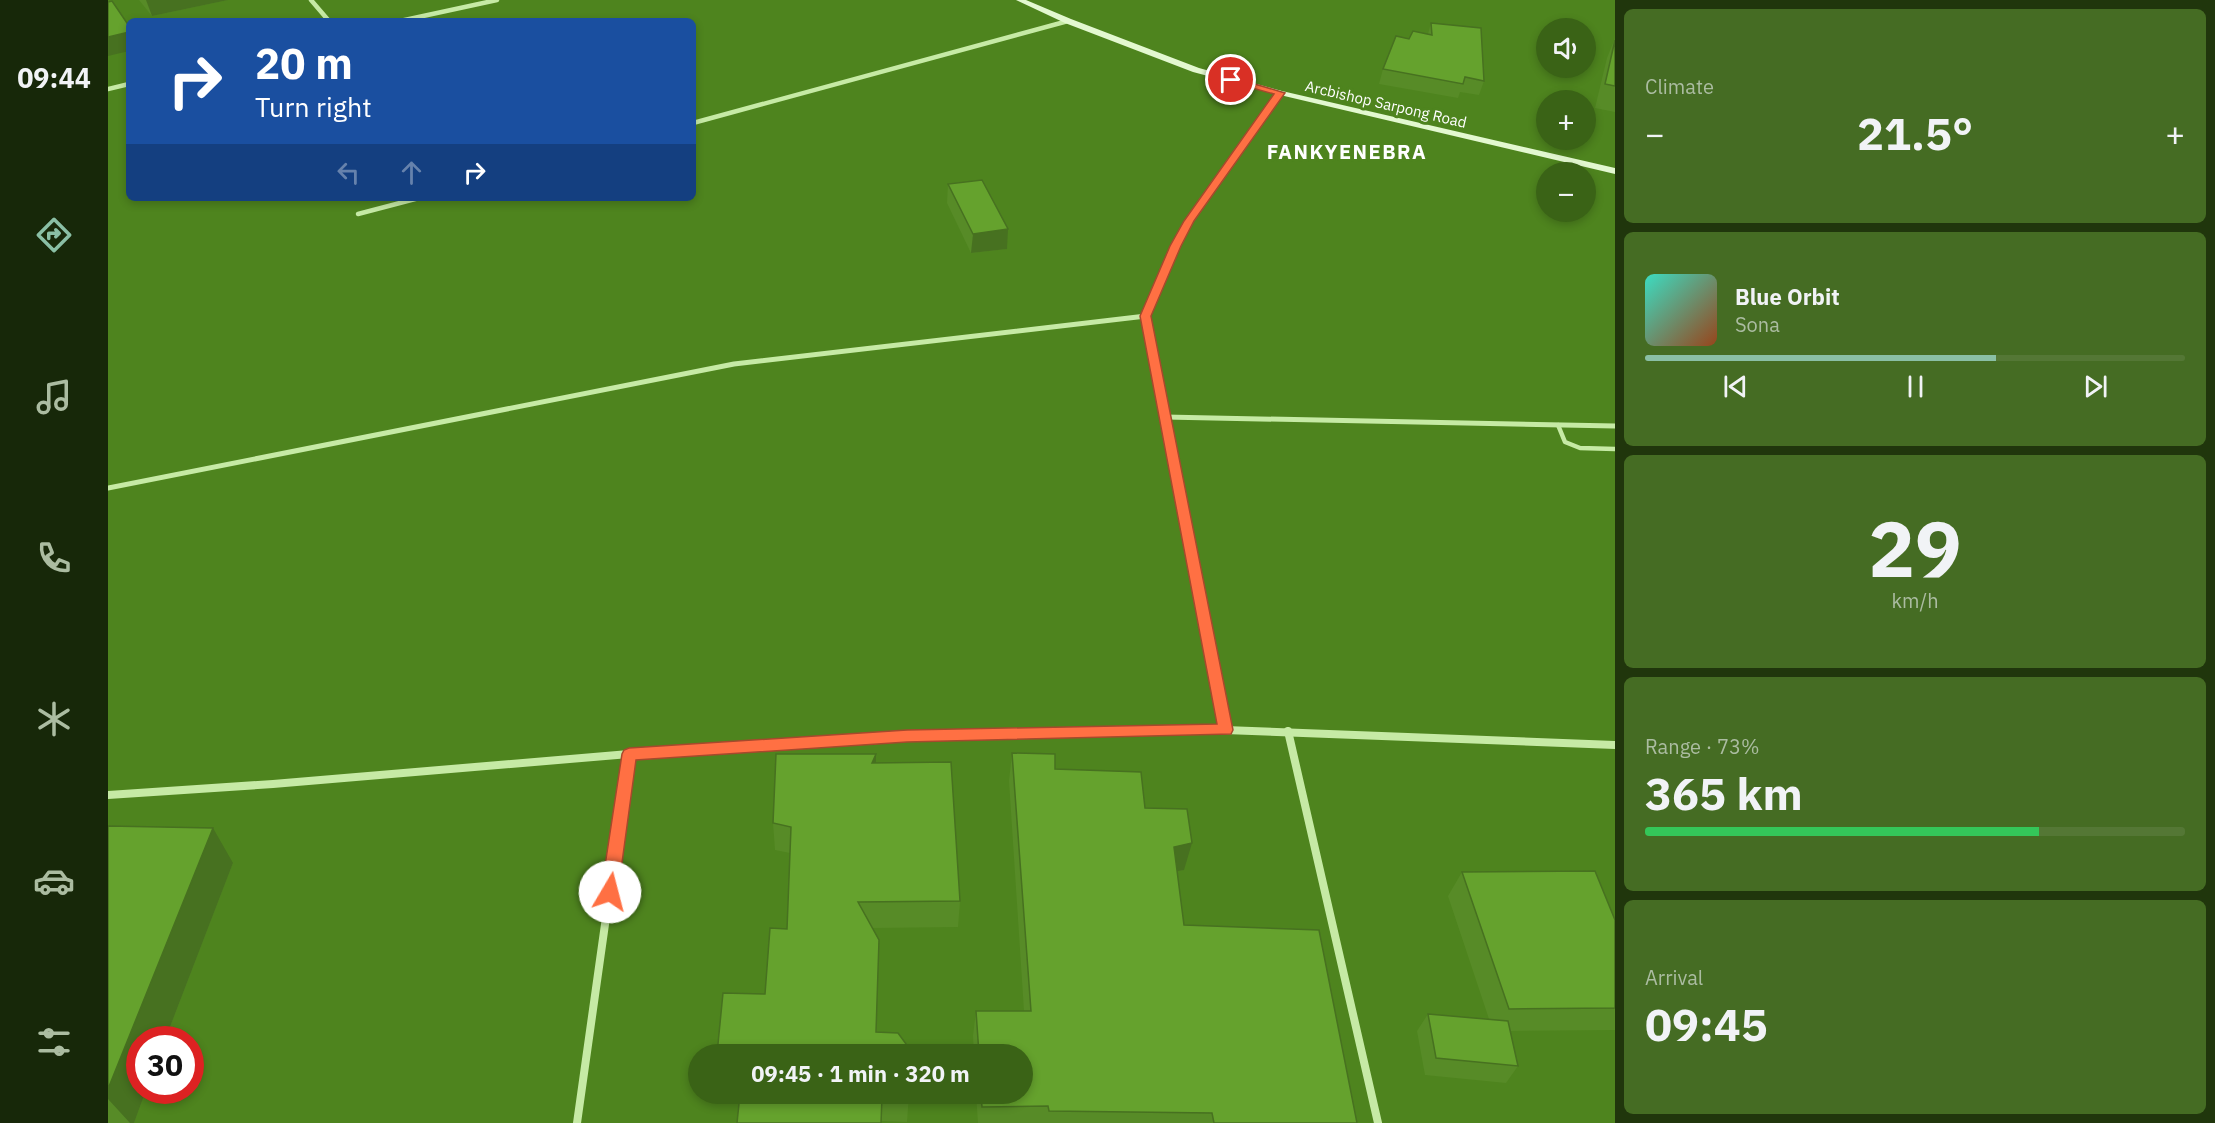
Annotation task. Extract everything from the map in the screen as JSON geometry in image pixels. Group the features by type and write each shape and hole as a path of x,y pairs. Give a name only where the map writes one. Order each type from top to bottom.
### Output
{"street":[{"path":"311,0 327,18"},
{"path":"413,18 497,0"},
{"name":"Arcbishop Sarpong Road","path":"1020,0 1196,70 1280,93 1615,171"},
{"path":"696,122 1068,21"},
{"path":"108,89 126,85"},
{"path":"1225,730 1146,316 1189,221 1280,93"},
{"path":"358,214 407,201"},
{"path":"108,488 734,364 1146,316"},
{"path":"1165,417 1615,426"},
{"path":"108,795 273,784 629,754 907,736 1225,730 1615,745"},
{"path":"1288,731 1378,1123"},
{"path":"577,1123 629,754"}],"lane":[{"path":"1558,425 1565,442 1572,446 1615,449"}],"building":[{"path":"112,1 126,22 126,33 108,37 108,2"},
{"path":"1431,23 1481,28 1484,81 1465,77 1463,84 1383,69 1396,36 1409,39 1413,31 1432,35"},
{"path":"1615,40 1615,86 1605,84"},
{"path":"982,180 1008,229 973,234 948,184"},
{"path":"1012,753 1055,754 1055,769 1141,772 1145,808 1187,809 1192,843 1174,847 1184,925 1319,930 1357,1123 1214,1123 1212,1113 1049,1111 1048,1106 982,1107 982,1104 1033,1104 1033,1044 978,1044 976,1011 1031,1011"},
{"path":"776,754 876,754 872,763 951,762 960,901 858,902 879,940 876,1032 898,1033 906,1044 718,1044 723,993 765,994 770,928 787,929 791,827 773,823"},
{"path":"108,826 213,828 133,1026 126,1026 126,1044 108,1089"},
{"path":"1595,871 1615,920 1615,1008 1509,1009 1462,872"},
{"path":"1428,1014 1508,1021 1518,1066 1436,1058"},
{"path":"739,1104 882,1104 881,1123 737,1123"}],"district":[{"name":"FANKYENEBRA","path":"1347,151"}],"route":[{"path":"610,892 629,754 907,736 1225,730 1146,316 1189,221 1280,93 1231,80"}]}
